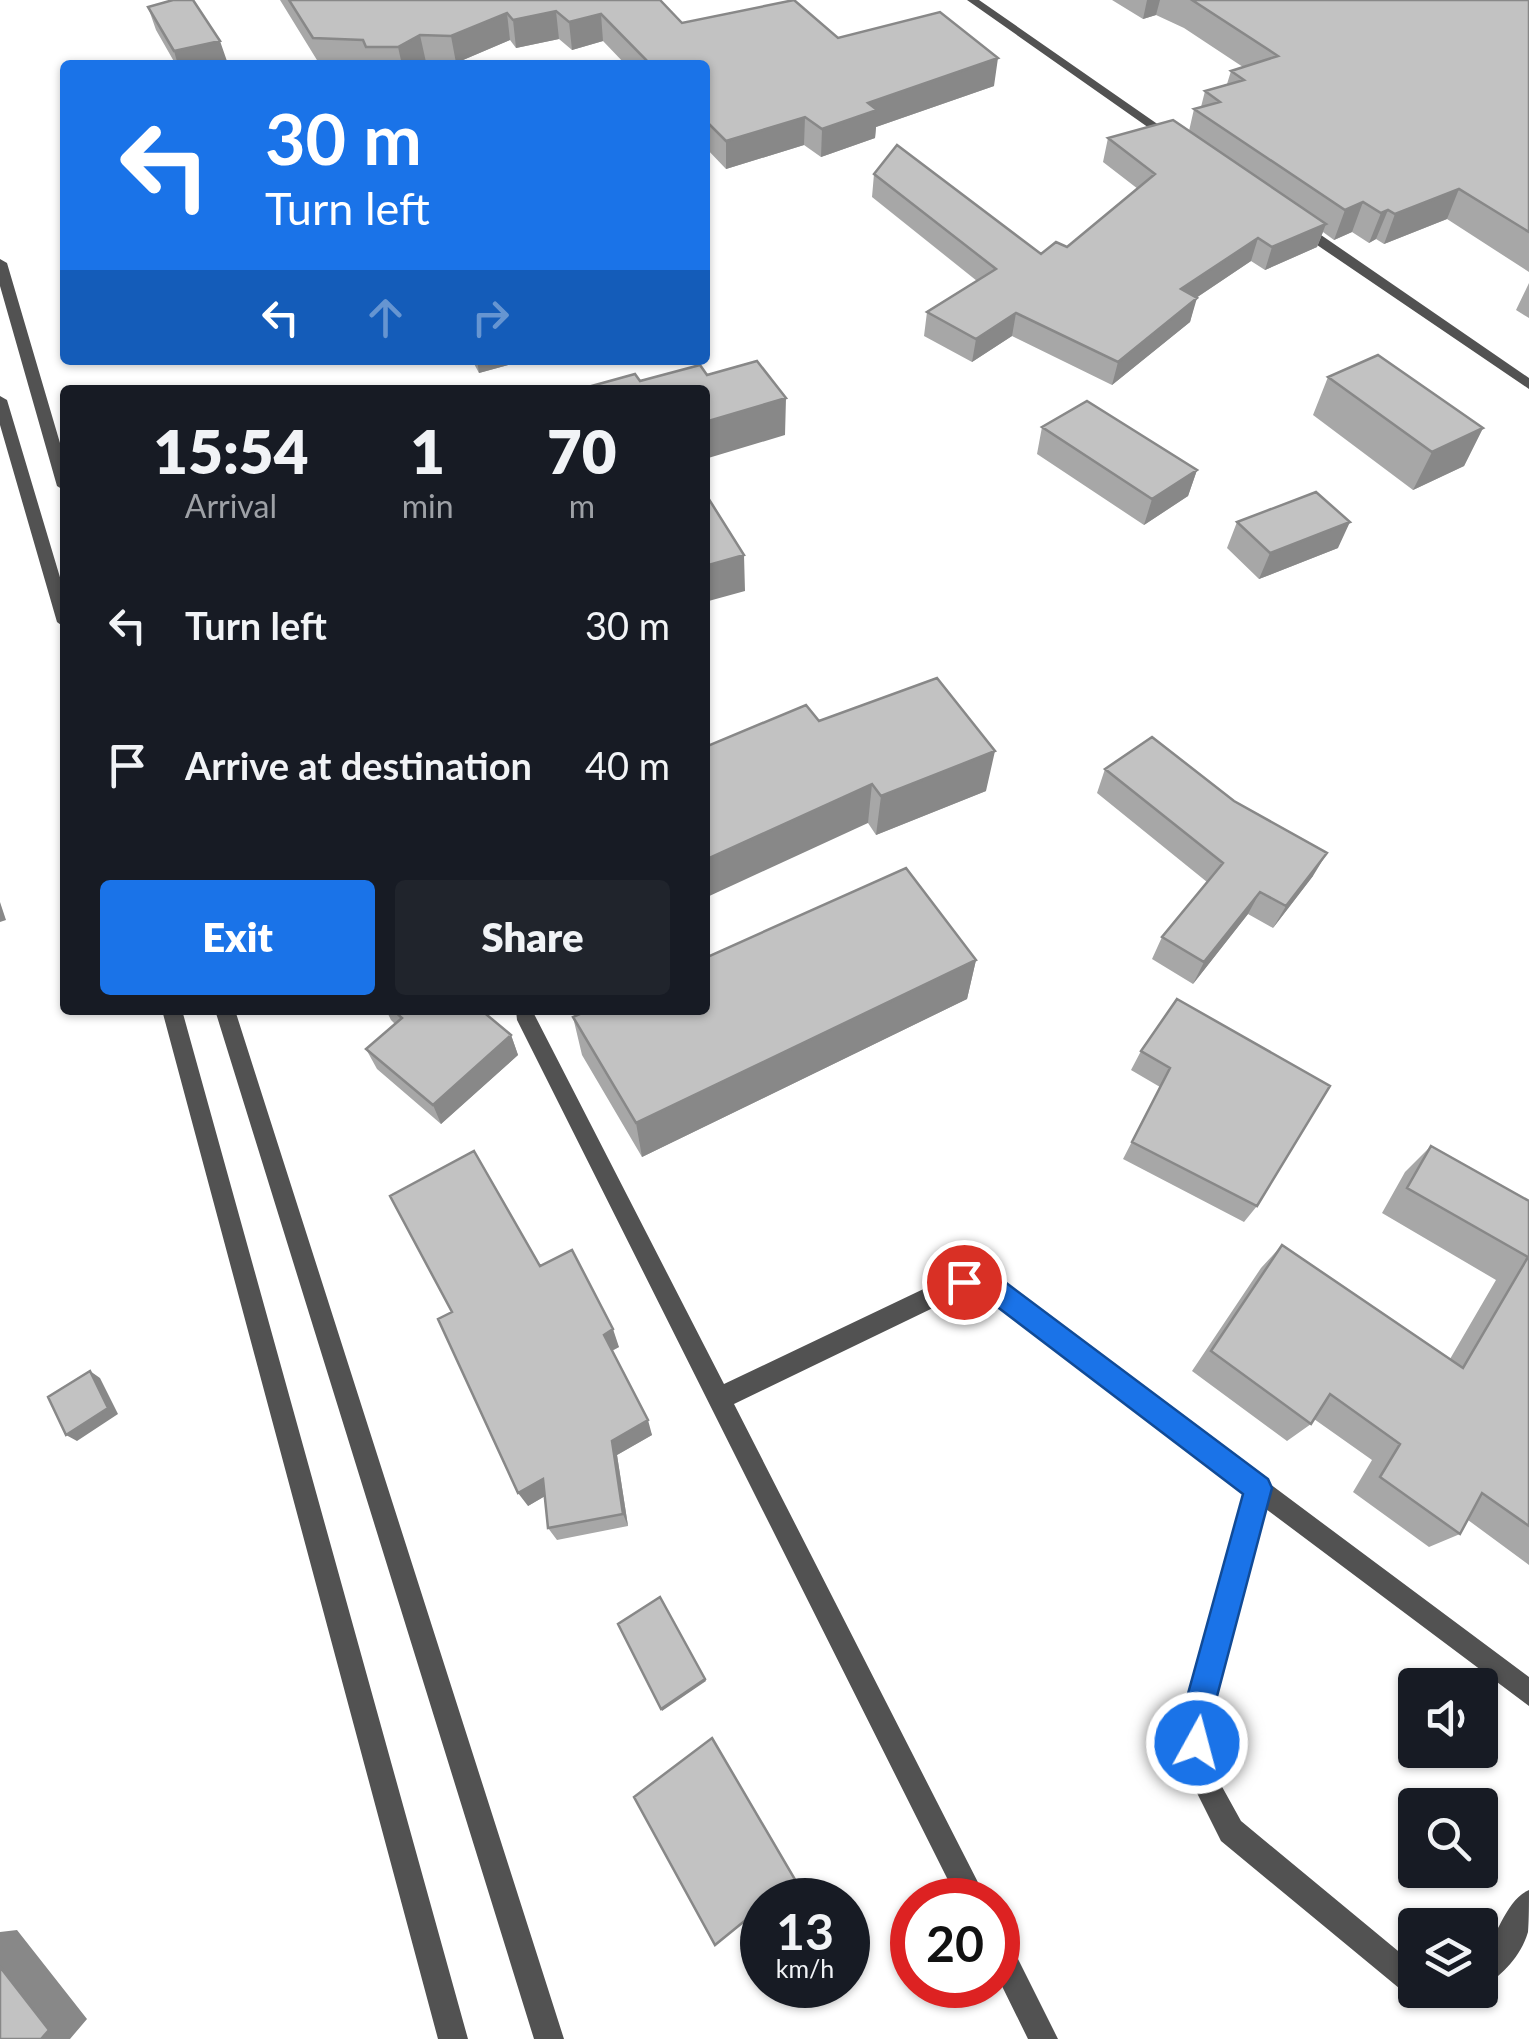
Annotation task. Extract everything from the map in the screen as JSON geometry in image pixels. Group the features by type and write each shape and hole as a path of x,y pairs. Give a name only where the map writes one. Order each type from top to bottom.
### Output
{"street":[{"path":"972,0 1185,147"},
{"path":"1283,215 1529,384"},
{"path":"0,263 60,469"},
{"path":"0,400 60,605"},
{"path":"173,1015 453,2039"},
{"path":"227,1015 549,2039"},
{"path":"525,1015 962,1878"},
{"path":"718,1399 964,1282 988,1285 1529,1694"},
{"path":"1258,1488 1196,1719 1197,1768 1231,1831 1398,1969"},
{"path":"1498,1957 1529,1904"},
{"path":"1020,1992 1044,2039"}],"building":[{"path":"173,0 193,0 220,41 174,51 148,7"},
{"path":"289,0 660,0 682,23 794,0 838,38 940,12 998,58 868,103 877,110 822,129 805,117 726,141 710,125 710,60 646,60 601,14 569,22 556,11 513,20 507,13 451,36 420,35 398,47 366,47 363,40 313,38"},
{"path":"1192,0 1529,0 1529,232 1459,189 1395,214 1388,210 1381,213 1363,202 1345,210 1194,109 1220,102 1205,91 1244,80 1231,71 1278,56"},
{"path":"1173,120 1326,224 1272,247 1258,238 1181,289 1197,298 1118,362 1016,313 976,339 927,312 996,269 874,174 897,145 1041,254 1056,242 1067,247 1155,174 1108,138"},
{"path":"1378,355 1483,428 1432,452 1328,377"},
{"path":"757,361 786,398 710,421 710,385 595,385 635,374 640,381 700,365 707,375"},
{"path":"1087,401 1197,470 1152,499 1042,427"},
{"path":"1316,492 1350,522 1270,553 1237,522"},
{"path":"710,501 744,555 710,565"},
{"path":"937,678 995,751 881,796 872,784 710,858 710,745 806,705 819,721"},
{"path":"1152,737 1234,801 1327,853 1286,906 1260,892 1204,962 1162,937 1223,863 1105,769"},
{"path":"906,868 976,960 636,1123 573,1017 710,1015 710,956"},
{"path":"1177,999 1330,1086 1257,1206 1132,1142 1170,1068 1141,1051"},
{"path":"399,1015 487,1015 511,1035 433,1105 366,1049 402,1018"},
{"path":"1431,1146 1529,1201 1529,1526 1482,1493 1460,1534 1380,1477 1400,1444 1330,1394 1311,1424 1211,1351 1282,1245 1463,1368 1528,1257 1407,1188"},
{"path":"474,1151 540,1266 572,1250 613,1329 604,1335 648,1420 612,1441 623,1514 548,1528 543,1479 518,1493 438,1319 452,1312 390,1196"},
{"path":"90,1371 108,1408 66,1435 48,1397"},
{"path":"660,1597 705,1679 661,1709 618,1624"},
{"path":"712,1738 794,1878 740,1878 740,1925 715,1945 634,1797"},
{"path":"0,1967 49,2030 41,2039 0,2039"}],"route":[{"path":"964,1282 988,1285 1258,1488 1196,1719 1197,1743"}]}
